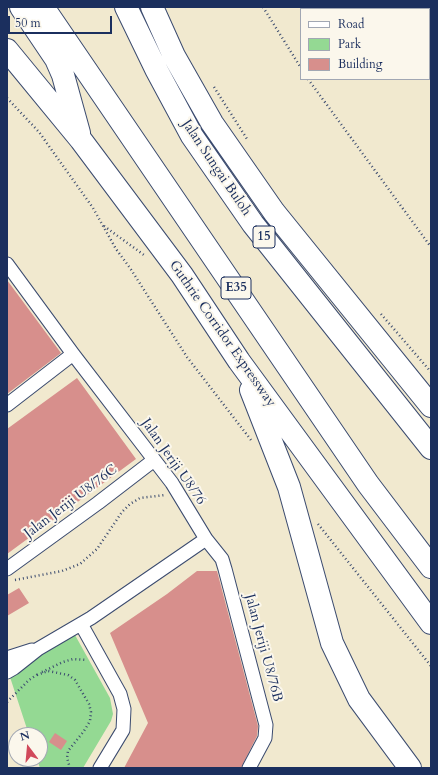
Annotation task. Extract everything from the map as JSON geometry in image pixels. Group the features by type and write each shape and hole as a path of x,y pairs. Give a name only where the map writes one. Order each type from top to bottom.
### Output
{"highway":[{"path":"21,7 56,59 63,75 81,140"},
{"name":"E35","path":"43,7 368,484 431,567"},
{"name":"Jalan Sungai Buloh","path":"126,7 156,69 192,136 253,224 431,448"},
{"name":"Jalan Sungai Buloh","path":"152,7 174,56 212,123 274,212 431,406"},
{"name":"Guthrie Corridor Expressway","path":"7,50 81,140 182,274 239,361 431,623"},
{"path":"239,361 289,487 332,643 360,699 410,768"}],"street":[{"name":"Jalan Jeriji U8/76","path":"7,264 179,494 206,539"},
{"path":"7,405 73,354"},
{"name":"Jalan Jeriji U8/76C","path":"10,575 98,503 154,460"},
{"path":"7,672 38,649 81,624 206,539"},
{"name":"Jalan Jeriji U8/76B","path":"206,539 220,555 226,569 264,717 266,732 249,768"},
{"path":"81,624 120,694 124,716 123,730 120,737 100,768"},
{"path":"7,658 38,649"}],"path":[{"path":"263,7 300,66"},
{"path":"309,80 431,247"},
{"path":"210,82 248,141"},
{"path":"7,98 39,132 93,208 116,249 130,268 187,357 252,442"},
{"path":"380,313 431,372"},
{"path":"10,575 62,571 80,564 98,549 122,512 130,504 140,498 179,494"},
{"path":"318,524 431,666"},
{"path":"7,702 29,680 63,662 73,659 83,659 103,664"},
{"path":"37,675 48,671 68,675 75,680 89,704 91,712 90,721 68,751 67,758 70,768"}],"green space":[{"path":"339,7 431,7 431,25 430,8"},
{"path":"75,635 110,698 113,714 111,721 83,768 40,768 48,767 48,727 26,727 9,674 65,638"}],"building":[{"path":"7,280 61,353 7,394"},
{"path":"77,378 136,459 7,554 7,429"},
{"path":"197,571 217,571 258,726 257,736 241,768 124,768 148,723 110,633 167,594"},
{"path":"19,588 29,603 7,616 7,595"},
{"path":"55,733 67,741 61,750 49,742"}]}
